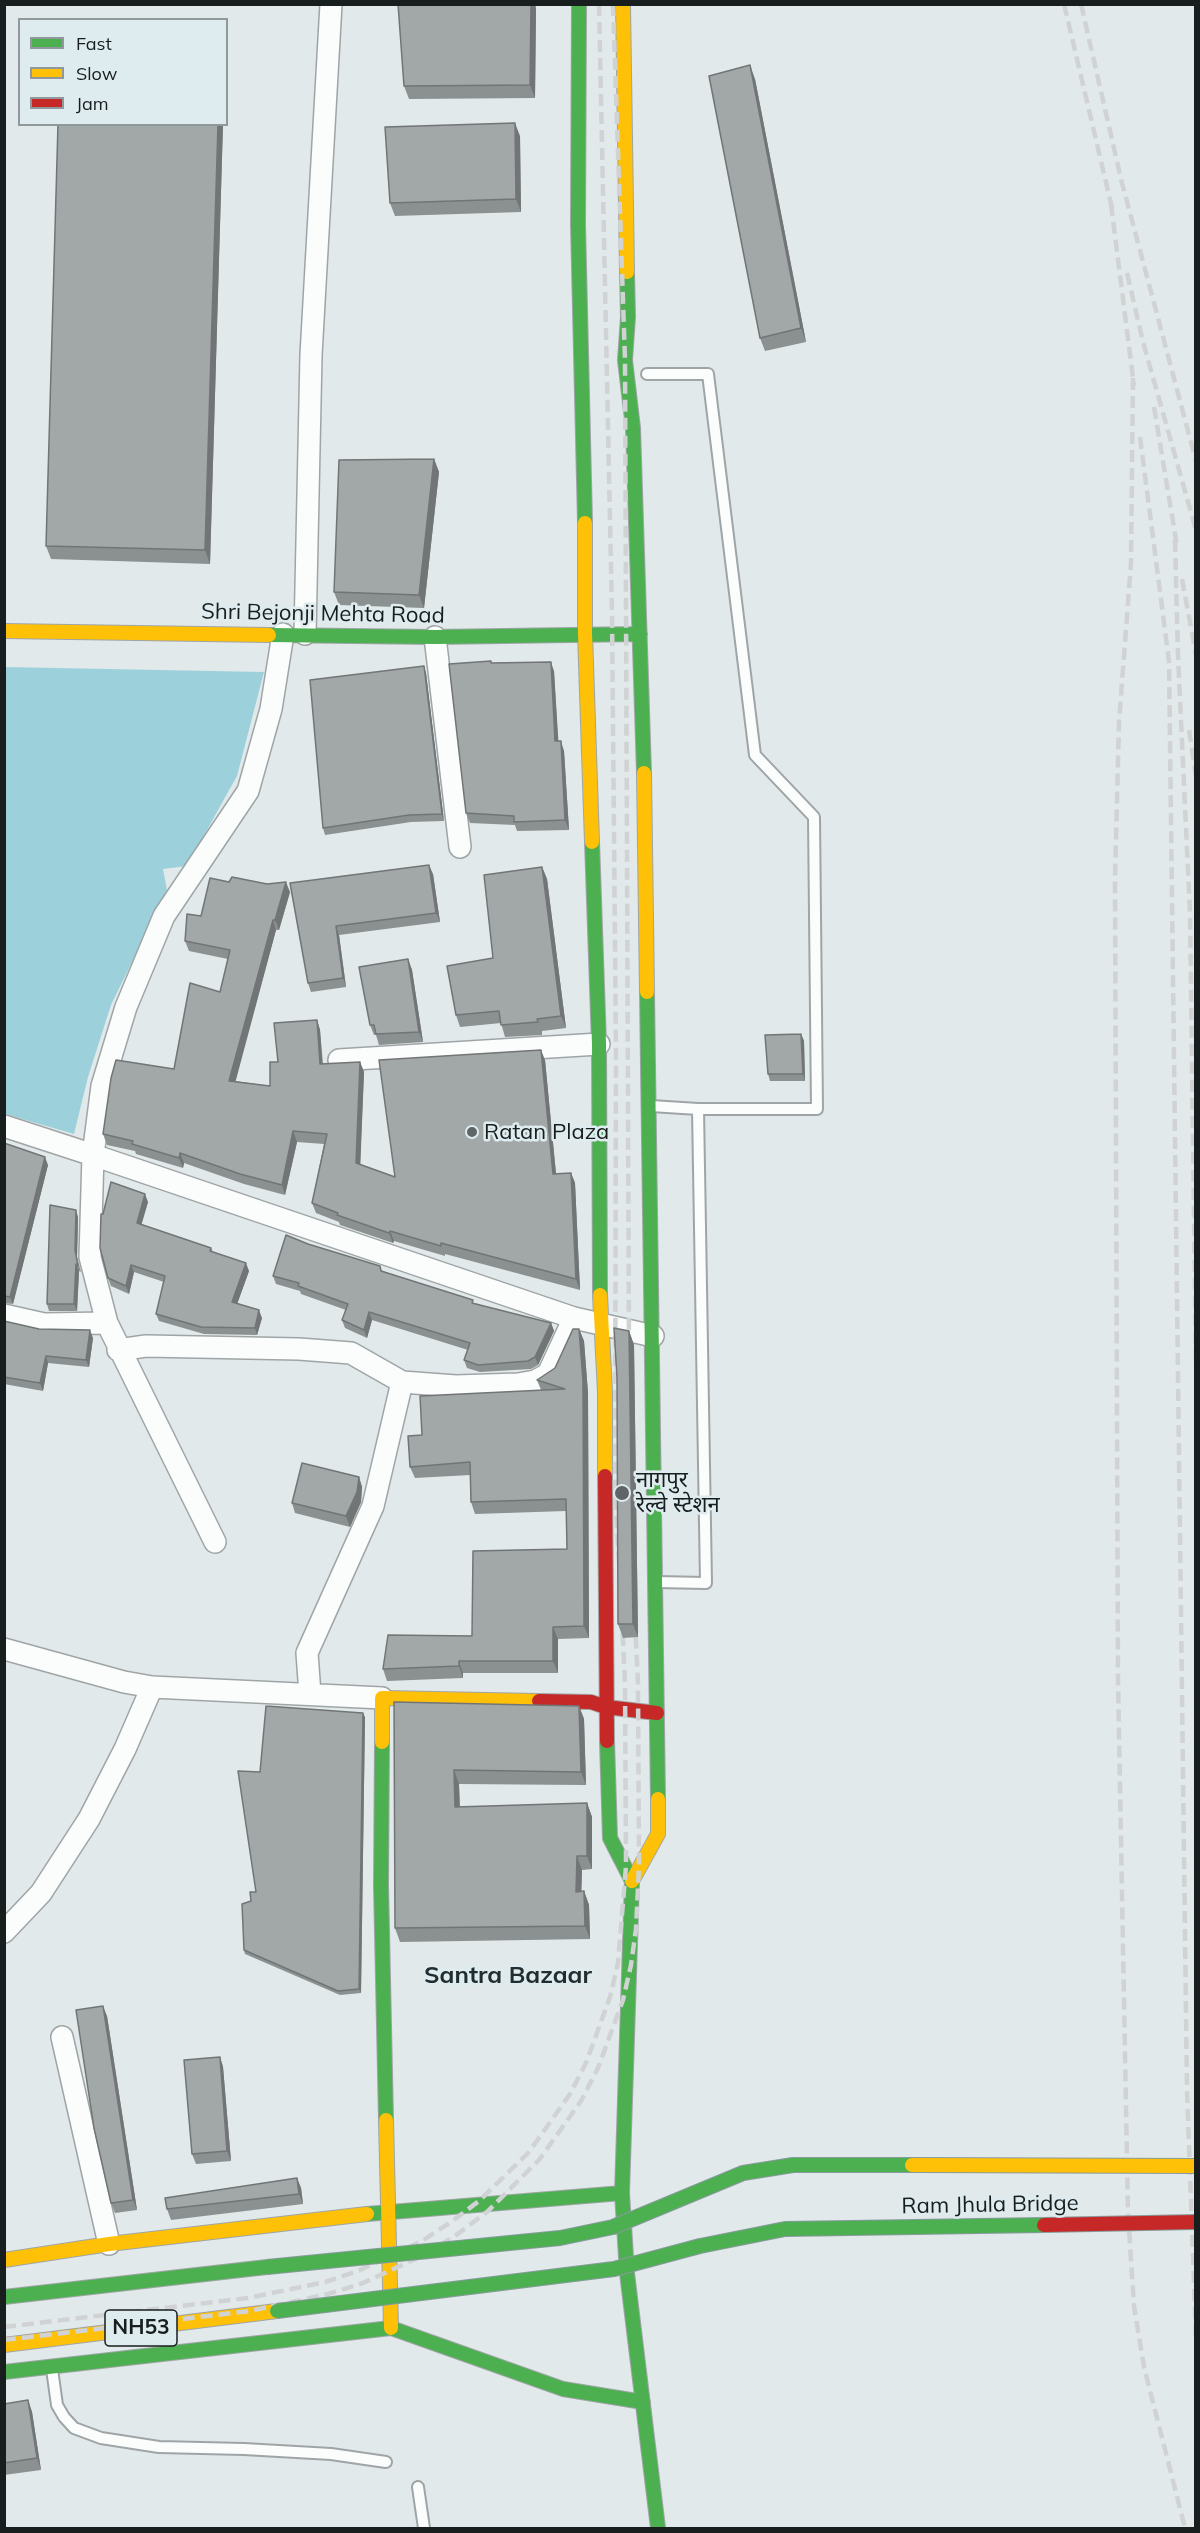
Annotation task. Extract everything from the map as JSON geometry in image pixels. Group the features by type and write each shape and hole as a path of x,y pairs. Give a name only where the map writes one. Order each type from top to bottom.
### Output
{"main road":[{"path":"579,4 578,224 585,318 585,633 599,1044 600,1326 605,1392 606,1707 610,1838 632,1881"},
{"path":"623,4 628,317 625,360 633,428 640,634 653,1336 658,1834 632,1881 622,2193 627,2273 658,2529"},
{"path":"609,318 628,317"},
{"name":"Shri Bejonji Mehta Road","path":"4,631 435,637 585,633 640,634"},
{"path":"391,2328 381,1886 382,1698 591,1702 606,1707 657,1713"},
{"name":"Ram Jhula Bridge","path":"4,2296 560,2238 613,2227 743,2173 793,2165 1196,2166"},
{"path":"4,2260 109,2244 389,2212 622,2193"},
{"name":"Ram Jhula Bridge","path":"4,2345 614,2269 700,2246 785,2229 1196,2222"},
{"path":"4,2372 391,2328 563,2389 642,2402"}],"street":[{"path":"304,634 311,355 331,4"},
{"path":"215,1542 106,1323 90,1257 93,1155 102,1086 126,1006 164,916 248,791 271,709 283,634"},
{"path":"435,637 460,847"},
{"path":"339,1060 599,1044"},
{"path":"4,1126 574,1318 600,1326 653,1336"},
{"path":"4,1315 44,1324 106,1323"},
{"path":"118,1350 146,1346 299,1349 351,1353 402,1382 456,1386 518,1384 535,1381 548,1374 574,1318"},
{"path":"310,1694 306,1653 373,1506 402,1382"},
{"path":"4,1649 124,1682 152,1687 382,1698"},
{"path":"4,1932 41,1893 88,1819 125,1749 152,1687"},
{"path":"62,2037 109,2244"}],"lane":[{"path":"647,374 708,374 755,755 814,817 817,1109 698,1109 648,1106"},
{"path":"656,1582 706,1583 698,1109"},
{"path":"51,2367 57,2404 64,2417 74,2428 101,2438 159,2447 298,2452 386,2462"},
{"path":"418,2487 424,2529"}],"shaded area":[{"path":"4,667 264,672 237,776 187,866 163,869 167,890 111,1005 88,1077 74,1134 5,1114"}],"building":[{"path":"398,4 531,4 530,85 404,86"},
{"path":"750,65 801,328 760,338 709,76"},
{"path":"515,123 516,199 390,203 385,127"},
{"path":"58,126 218,126 205,550 46,546"},
{"path":"434,459 419,595 334,592 339,460"},
{"path":"491,661 491,663 551,662 555,741 561,741 565,820 514,822 514,816 466,813 449,664"},
{"path":"424,666 442,814 409,815 323,828 310,680"},
{"path":"429,865 436,913 336,926 343,978 308,983 290,883"},
{"path":"542,867 561,1016 537,1019 538,1022 501,1025 499,1011 456,1015 447,966 493,958 484,875"},
{"path":"232,877 267,884 286,882 275,920 273,920 229,1081 270,1086 270,1062 278,1062 274,1023 317,1020 320,1064 360,1062 356,1163 395,1177 379,1060 541,1050 553,1174 571,1173 576,1279 441,1243 441,1246 390,1231 389,1233 337,1215 338,1213 312,1203 327,1134 293,1131 282,1185 240,1174 180,1153 179,1158 132,1144 133,1141 103,1134 111,1078 116,1060 174,1069 190,983 220,992 230,950 185,941 187,914 201,916 210,878 229,882"},
{"path":"408,959 419,1032 376,1034 374,1025 370,1025 359,967"},
{"path":"801,1034 803,1074 768,1074 765,1035"},
{"path":"4,1143 45,1157 10,1297 4,1296"},
{"path":"111,1182 145,1194 137,1223 211,1248 210,1251 246,1263 232,1302 259,1310 255,1328 201,1327 156,1314 165,1276 131,1265 126,1286 108,1278 100,1248 101,1214 103,1214"},
{"path":"50,1205 76,1210 75,1250 78,1266 76,1264 74,1304 47,1304"},
{"path":"286,1235 380,1266 381,1271 473,1300 472,1303 551,1323 535,1357 528,1361 478,1365 464,1360 470,1343 369,1312 364,1330 342,1320 348,1304 298,1286 299,1283 273,1276"},
{"path":"4,1321 39,1329 90,1330 86,1360 46,1356 40,1383 4,1377"},
{"path":"614,1328 629,1331 633,1624 618,1624 617,1378"},
{"path":"573,1329 579,1329 583,1381 584,1626 553,1627 553,1661 459,1661 459,1666 383,1669 388,1635 472,1636 473,1551 567,1549 566,1499 471,1502 470,1462 410,1467 408,1436 422,1435 420,1396 565,1389 537,1380 555,1368"},
{"path":"302,1463 359,1477 357,1492 346,1516 292,1503"},
{"path":"394,1702 579,1706 581,1772 454,1770 455,1807 587,1803 587,1856 577,1856 576,1892 584,1891 585,1926 395,1928"},
{"path":"266,1706 363,1713 359,1989 338,1991 244,1950 242,1904 251,1901 250,1892 256,1892 238,1771 260,1772"},
{"path":"103,2006 133,2200 111,2203 94,2128 76,2010"},
{"path":"220,2057 227,2151 192,2154 184,2060"},
{"path":"297,2178 299,2194 167,2209 165,2198"},
{"path":"28,2400 37,2458 4,2463 4,2404"}],"railway":[{"path":"599,4 612,614 616,1056 615,1493 619,1562"},
{"path":"613,4 625,360 629,1349"},
{"path":"1064,4 1113,212"},
{"path":"1081,4 1121,179 1196,461"},
{"path":"1111,204 1134,386"},
{"path":"1127,273 1143,342 1196,530"},
{"path":"1133,378 1131,563 1119,722 1115,879 1118,1680 1128,2213 1134,2306 1144,2367 1185,2528"},
{"path":"1154,407 1177,546"},
{"path":"1140,437 1169,661 1187,2091 1196,2339"},
{"path":"1175,540 1190,913 1196,1368"},
{"path":"1182,579 1196,655"},
{"path":"1189,730 1196,776"},
{"path":"4,2327 248,2298 325,2282 358,2271 422,2241 479,2201 529,2152 570,2094 586,2063 610,1997 618,1963 626,1866 625,1683 622,1619"},
{"path":"4,2340 250,2311 328,2294 363,2283 428,2253 459,2233 488,2211 539,2160 581,2101 598,2068 623,2000 631,1965 636,1929 639,1866 638,1683 635,1621"}],"traffic: fast":[{"path":"579,4 578,224 585,523"},
{"path":"627,272 628,317 625,360 633,428 644,773"},
{"path":"269,635 435,637 640,634"},
{"path":"592,842 599,1044 600,1295"},
{"path":"647,992 658,1799"},
{"path":"607,1741 610,1838 632,1881 622,2193 627,2273 658,2528"},
{"path":"382,1742 381,1885 386,2120"},
{"path":"267,2267 560,2238 613,2227 743,2173 793,2165 912,2165"},
{"path":"367,2214 622,2193"},
{"path":"277,2311 614,2269 700,2246 785,2229 1044,2225"},
{"path":"4,2297 267,2267"},
{"path":"4,2372 391,2328 563,2389 643,2402"}],"traffic: slow":[{"path":"623,4 627,272"},
{"path":"585,523 585,633 592,842"},
{"path":"4,631 269,635"},
{"path":"644,773 647,992"},
{"path":"600,1295 605,1392 605,1476"},
{"path":"382,1742 382,1698 539,1701"},
{"path":"632,1881 658,1834 658,1799"},
{"path":"386,2120 391,2328"},
{"path":"912,2165 1196,2166"},
{"path":"4,2260 109,2244 367,2214"},
{"path":"4,2345 277,2311"}],"traffic: jam":[{"path":"605,1476 607,1741"},
{"path":"539,1701 591,1702 606,1707 657,1713"},
{"path":"1044,2225 1196,2222"}],"place":[{"name":"Ratan Plaza","path":"472,1132"},
{"name":"नागपुर रेल्वे स्टेशन","path":"622,1493"}],"district":[{"name":"Santra Bazaar","path":"508,1976"}]}
